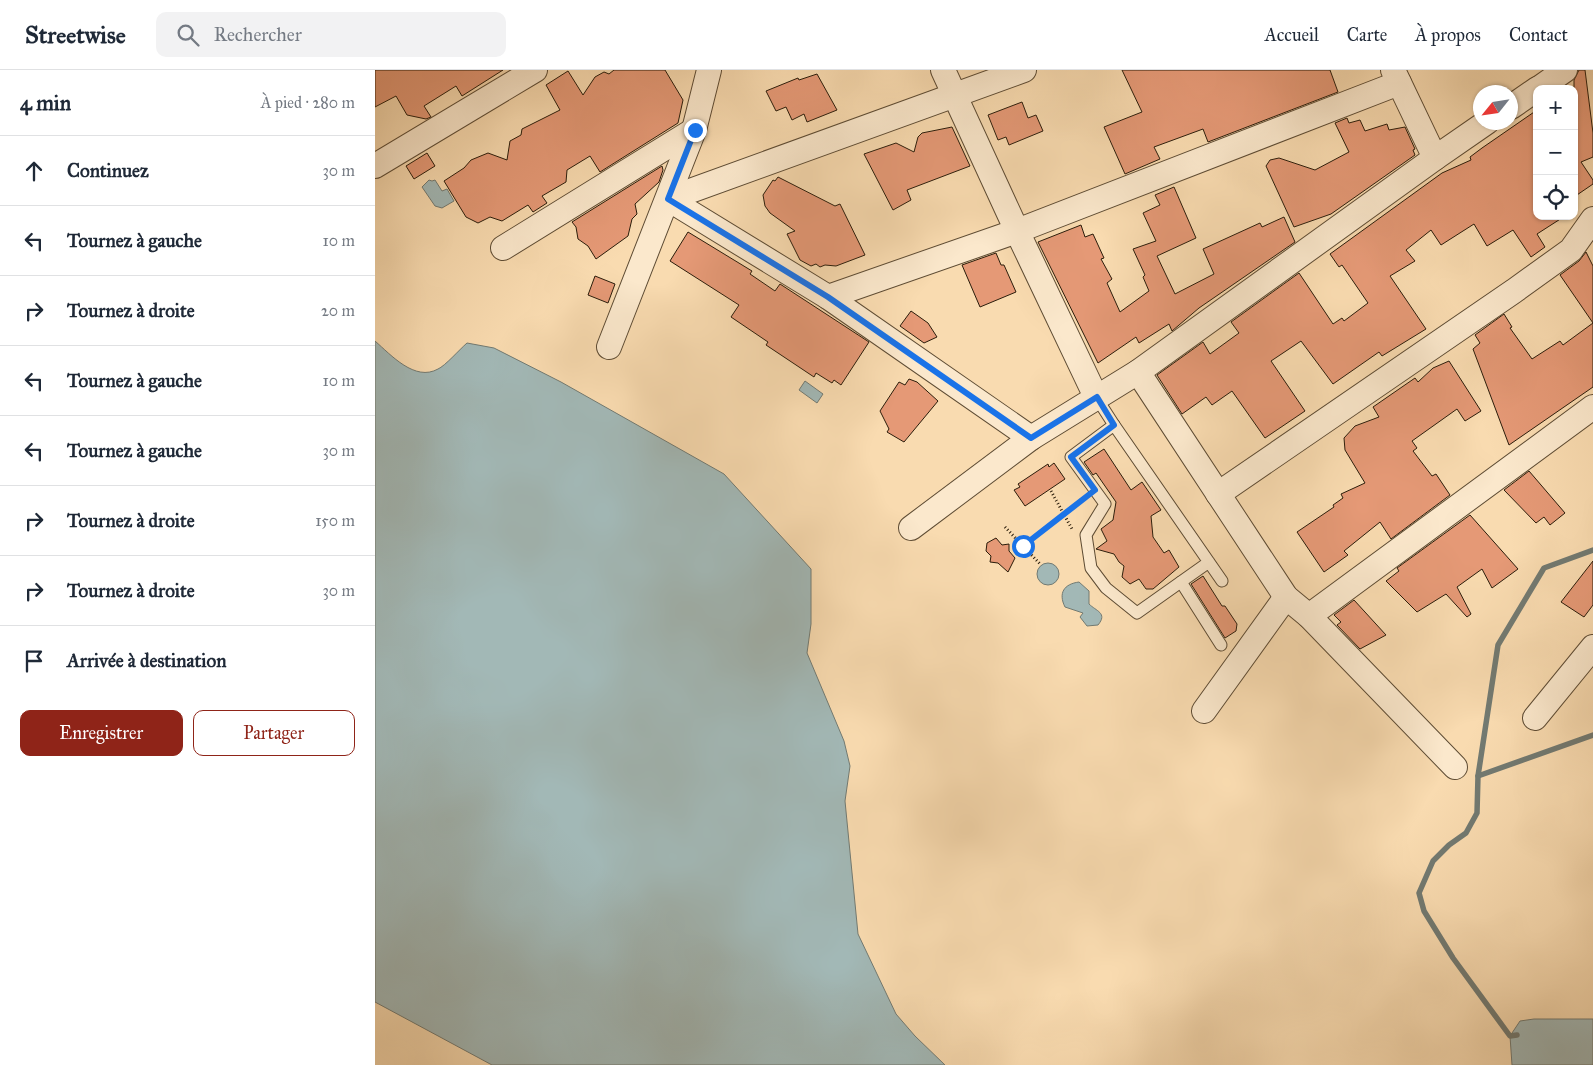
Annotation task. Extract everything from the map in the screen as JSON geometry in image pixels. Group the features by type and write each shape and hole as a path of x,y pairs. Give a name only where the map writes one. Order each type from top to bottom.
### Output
{"street":[{"path":"375,166 535,70"},
{"path":"609,347 695,130 709,70"},
{"path":"943,70 1017,231 1097,397"},
{"path":"668,199 1024,70"},
{"path":"1543,85 1565,70"},
{"path":"828,297 1017,231 1396,77 1435,158"},
{"path":"1518,102 1533,92"},
{"path":"503,248 695,130"},
{"path":"911,528 1031,438 1137,372 1475,130"},
{"path":"668,199 828,297 1031,438"},
{"path":"1218,494 1522,286 1571,250 1593,220"},
{"path":"1137,372 1285,597 1309,616 1455,767"},
{"path":"1309,616 1593,407"},
{"path":"1203,711 1285,597"},
{"path":"1535,718 1593,647"}],"lane":[{"path":"1097,397 1114,425 1222,582"},
{"path":"1114,425 1071,457 1105,504 1086,535 1091,568 1106,588 1137,614 1209,562"},
{"path":"1181,582 1221,644"}],"path":[{"path":"1023,546 1095,490"},
{"path":"1051,491 1073,530 1086,535"},
{"path":"1005,528 1041,565"}],"water":[{"path":"429,180 435,180 442,191 447,189 454,201 442,208 435,206 422,187"},
{"path":"375,341 404,365 412,370 421,372 438,369 467,343 494,348 561,382 724,474 811,569 811,624 807,653 844,741 850,766 845,801 858,934 896,1014 915,1036 945,1065 492,1065 375,1002"},
{"path":"805,381 823,394 817,403 799,390"},
{"path":"1048,563 1056,566 1059,574 1056,582 1048,585 1040,582 1037,574 1040,566"},
{"path":"1079,582 1089,591 1089,604 1101,615 1102,618 1098,625 1087,626 1080,617 1083,613 1065,607 1062,593 1069,585"},
{"path":"1534,1019 1593,1019 1593,1065 1512,1065 1510,1036 1520,1021"}],"building":[{"path":"375,70 503,70 462,96 456,86 424,106 431,117 426,119 407,115 396,96 375,107"},
{"path":"614,70 665,70 683,100 678,123 600,172 590,156 567,170 566,182 542,196 547,203 533,212 528,205 502,221 490,217 478,223 466,217 444,181 464,168 471,160 488,153 507,160 510,141 521,135 522,129 560,110 546,85 568,71 583,95 595,77 604,72 609,74"},
{"path":"1122,70 1330,70 1338,92 1208,142 1203,129 1154,147 1160,159 1125,174 1104,127 1142,112"},
{"path":"1579,70 1585,70 1593,133 1593,157 1581,162 1593,180 1593,184 1578,194 1578,85 1574,85 1574,80"},
{"path":"817,74 837,110 807,122 804,114 792,120 786,107 776,111 766,91 798,78 799,80"},
{"path":"1022,102 1028,118 1036,115 1043,131 1009,145 1006,137 998,140 988,115"},
{"path":"1533,113 1533,220 1559,220 1537,234 1545,247 1531,257 1513,230 1487,246 1474,224 1441,245 1431,230 1406,250 1415,261 1390,276 1426,329 1382,356 1379,352 1333,384 1301,341 1271,361 1305,411 1265,438 1232,391 1212,405 1206,397 1182,414 1157,375 1203,342 1210,354 1239,333 1231,322 1299,273 1333,324 1342,318 1344,321 1368,303 1342,265 1339,267 1330,254 1442,173 1471,160 1470,157 1508,130 1518,130 1518,123"},
{"path":"1347,118 1349,123 1360,120 1365,131 1387,124 1389,130 1405,127 1415,149 1413,150 1415,155 1331,214 1294,227 1266,166 1270,160 1279,158 1315,170 1349,152 1335,123"},
{"path":"952,127 970,166 907,190 911,200 893,210 864,154 896,143 914,152 918,137 922,133"},
{"path":"427,153 435,166 414,179 406,166"},
{"path":"662,166 663,170 659,182 635,204 637,214 632,219 628,236 596,259 588,246 578,239 576,227 572,222"},
{"path":"778,177 835,206 840,204 865,255 836,266 825,265 820,267 816,264 811,266 800,260 787,234 795,231 770,213 765,206 763,195 773,180 775,181"},
{"path":"1174,187 1196,238 1157,256 1175,294 1214,274 1203,249 1260,223 1262,227 1284,217 1295,242 1199,308 1172,331 1169,324 1139,343 1136,337 1098,363 1038,242 1081,225 1085,237 1093,234 1104,258 1101,259 1112,279 1107,283 1120,312 1149,291 1143,277 1145,275 1133,249 1156,241 1143,213 1160,205 1155,195"},
{"path":"688,232 752,271 750,274 775,291 780,284 869,342 841,385 834,380 832,383 816,373 814,377 766,345 768,342 731,317 739,305 670,261"},
{"path":"1586,252 1593,266 1593,323 1560,275 1579,261"},
{"path":"996,253 1001,265 1004,265 1016,292 980,307 962,265"},
{"path":"595,276 615,284 608,303 588,295"},
{"path":"911,311 928,323 937,337 924,343 900,326"},
{"path":"1504,314 1512,327 1510,328 1532,359 1560,341 1563,345 1593,323 1593,387 1509,445 1473,349 1480,343 1475,335"},
{"path":"1449,361 1481,411 1465,421 1457,409 1412,441 1417,448 1413,451 1432,476 1436,474 1450,495 1391,539 1380,522 1344,551 1348,555 1324,572 1297,532 1334,507 1333,505 1343,498 1341,494 1365,483 1345,450 1344,438 1355,426 1379,417 1373,407 1415,378 1418,382 1433,368"},
{"path":"909,379 917,382 938,401 904,442 887,432 889,429 880,411 899,382 905,385"},
{"path":"1104,449 1131,490 1142,482 1161,510 1151,516 1153,537 1164,553 1169,550 1179,567 1153,589 1146,589 1139,579 1130,584 1122,577 1124,566 1114,554 1096,549 1107,541 1101,529 1113,520 1116,502 1096,473 1093,475 1084,462"},
{"path":"1054,463 1065,479 1025,506 1014,490 1020,487 1018,484 1048,464 1049,467"},
{"path":"1529,471 1565,513 1550,525 1544,517 1536,523 1504,490"},
{"path":"1470,515 1518,569 1492,588 1482,569 1457,587 1471,614 1467,617 1446,594 1417,612 1386,581 1399,571 1397,568"},
{"path":"996,538 1002,545 1009,544 1009,551 1015,558 1008,572 998,563 990,562 991,556 986,551 987,543"},
{"path":"1593,561 1593,605 1584,617 1561,602"},
{"path":"1203,576 1222,606 1225,606 1237,624 1236,631 1225,638 1191,584"},
{"path":"1354,600 1386,635 1360,649 1337,625 1341,622 1334,615"}],"waterway":[{"path":"1517,1035 1510,1036 1453,958 1424,911 1419,893 1433,861 1449,845 1466,833 1477,813 1478,776 1498,645 1544,568 1593,550"},
{"path":"1478,776 1593,735"}],"route":[{"path":"695,130 668,199 828,297 1031,438 1097,397 1114,425 1071,457 1095,490 1023,546"}]}
